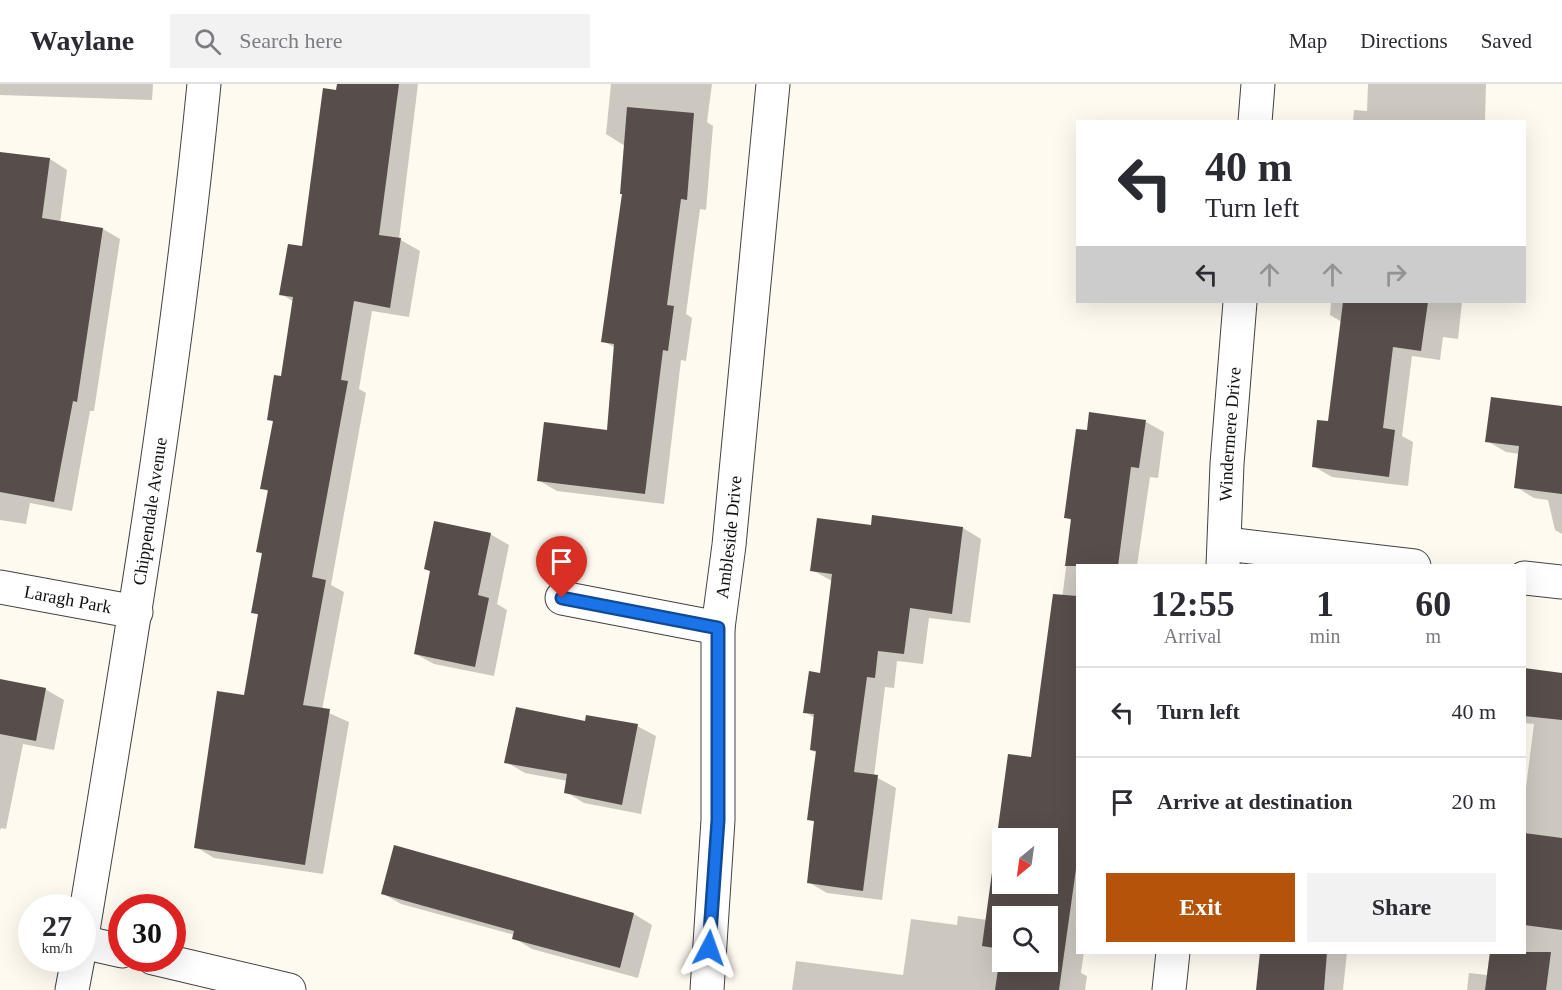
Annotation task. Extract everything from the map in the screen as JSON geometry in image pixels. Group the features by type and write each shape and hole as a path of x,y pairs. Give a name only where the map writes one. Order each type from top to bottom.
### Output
{"street":[{"name":"Chippendale Avenue","path":"89,894 136,612 178,309 204,84"},
{"name":"Ambleside Drive","path":"707,990 718,820 718,628 729,545 773,84"},
{"path":"1255,120 1258,84"},
{"name":"Windermere Drive","path":"1224,555 1227,464 1240,303"},
{"path":"1224,555 1379,564"},
{"path":"1526,578 1562,582"},
{"name":"Laragh Park","path":"0,587 136,612"},
{"path":"562,598 718,628"},
{"path":"1168,990 1173,954"},
{"path":"186,966 289,990"},
{"path":"72,990 75,972"}],"building":[{"path":"337,84 399,84 379,235 401,238 390,308 354,301 341,380 348,381 312,577 326,580 303,705 330,709 305,865 194,848 217,691 244,695 258,614 251,613 262,553 256,552 268,490 260,489 273,421 267,420 274,375 281,376 293,297 279,295 288,244 302,246 323,88 336,90"},
{"path":"627,107 694,113 687,200 681,199 667,305 674,306 668,351 663,350 645,494 537,481 544,422 607,430 614,344 601,342 622,194 620,194"},
{"path":"0,152 50,158 42,218 103,228 77,402 73,401 54,502 0,492"},
{"path":"1343,303 1428,303 1421,351 1393,347 1383,428 1395,430 1389,477 1312,467 1317,420 1328,421"},
{"path":"1491,397 1562,406 1562,494 1514,488 1519,446 1485,442"},
{"path":"1089,412 1146,420 1139,468 1131,467 1118,564 1065,566 1071,519 1064,518 1076,429 1087,430"},
{"path":"872,515 963,527 952,614 910,608 904,654 878,651 875,678 867,677 854,772 878,775 863,891 807,883 814,821 807,820 816,751 810,750 814,714 803,713 809,671 820,673 832,574 810,571 817,518 871,525"},
{"path":"434,521 491,533 478,595 489,598 475,667 414,654 430,571 424,569"},
{"path":"1053,594 1076,596 1076,869 1059,990 995,990 998,972 1058,972 1058,906 992,906 992,948 982,946 992,872 992,894 1058,894 1058,828 998,828 1008,754 1031,757"},
{"path":"1526,668 1562,673 1562,720 1526,716"},
{"path":"0,679 46,688 36,741 0,734"},
{"path":"516,707 585,721 586,715 638,724 622,805 564,793 567,774 504,763"},
{"path":"1526,833 1562,838 1562,930 1526,925"},
{"path":"394,845 634,913 620,968 512,939 514,931 381,894"},
{"path":"1551,952 1546,990 1485,990 1490,954"},
{"path":"1260,954 1327,954 1324,990 1256,990"}],"route":[{"path":"562,598 718,628 718,820 709,948"}]}
